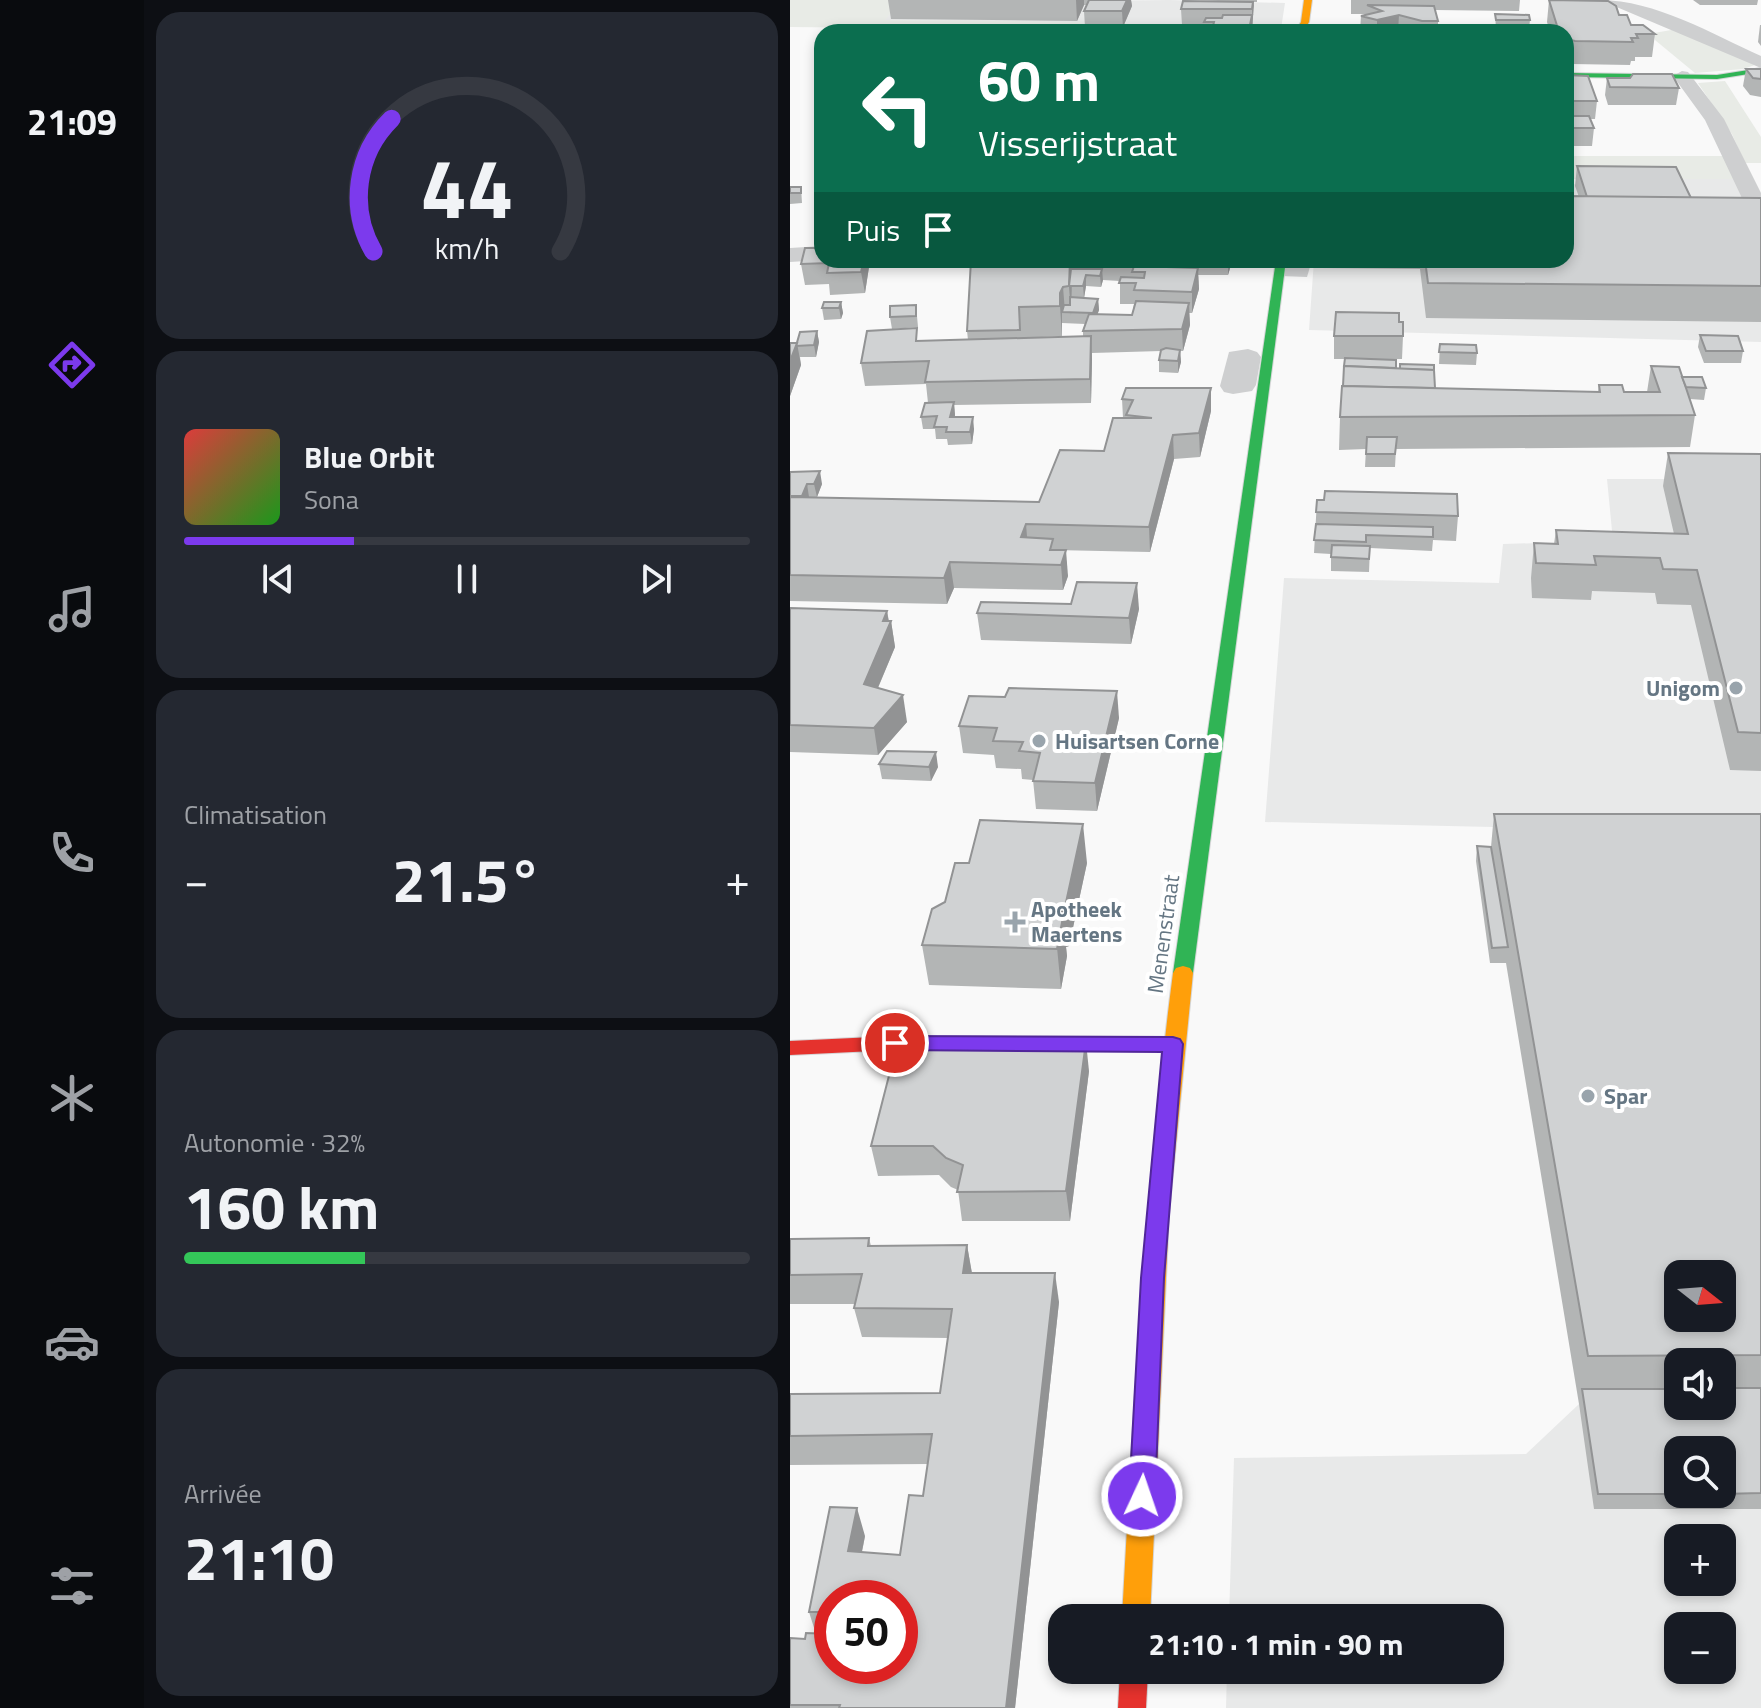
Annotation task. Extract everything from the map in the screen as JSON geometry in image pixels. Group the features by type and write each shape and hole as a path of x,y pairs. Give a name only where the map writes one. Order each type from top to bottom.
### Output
{"main road":[{"path":"1306,24 1308,0"},
{"path":"1574,75 1729,76 1761,70"},
{"name":"Menenstraat","path":"1137,1604 1153,1278 1173,1044 1280,268"},
{"path":"790,1048 895,1043 1173,1044"},
{"path":"1132,1708 1133,1684"}],"street":[{"path":"1608,0 1686,28 1761,63"},
{"path":"1682,76 1714,119 1761,215"},
{"path":"790,255 814,254"}],"shaded area":[{"path":"790,0 905,0 885,20 1082,22 814,24 814,27 790,27"},
{"path":"1169,0 1285,3 1282,24 884,20 899,3"},
{"path":"1677,29 1755,65 1695,73 1655,40 1654,33"},
{"path":"1725,81 1761,137 1761,163 1745,163 1732,134 1698,83"},
{"path":"1574,156 1726,156 1737,179 1574,179"},
{"path":"1623,179 1737,179 1761,219 1761,342 1309,330 1313,268 1574,268 1574,184 1626,185"},
{"path":"1607,479 1761,479 1761,833 1265,822 1284,578 1499,583 1503,544 1613,541"},
{"path":"1579,1404 1664,1404 1664,1420 1736,1420 1736,1404 1761,1404 1761,1708 1226,1708 1227,1684 1504,1684 1504,1604 1229,1604 1234,1458 1526,1454"}],"building":[{"path":"1089,0 1127,0 1122,11 1084,11"},
{"path":"1549,0 1608,1 1616,6 1619,15 1627,15 1631,25 1643,25 1655,34 1636,34 1638,38 1631,38 1633,42 1575,41 1574,24 1556,24"},
{"path":"1183,1 1253,2 1252,9 1181,9"},
{"path":"1367,5 1434,6 1438,21 1422,21 1399,15 1377,20 1361,16 1382,11"},
{"path":"1495,14 1529,15 1530,20 1496,20"},
{"path":"1223,15 1252,15 1250,24 1204,22 1206,18 1222,18"},
{"path":"1746,69 1761,69 1761,79 1753,78"},
{"path":"1633,74 1672,74 1679,88 1610,87 1607,78 1630,78"},
{"path":"1574,75 1588,76 1597,101 1574,101"},
{"path":"1574,116 1589,116 1594,128 1574,128"},
{"path":"1577,166 1676,167 1691,198 1587,197"},
{"path":"790,187 801,187 801,193 790,193"},
{"path":"1574,196 1761,198 1761,286 1428,283 1426,268 1574,268"},
{"path":"805,248 814,248 814,264 801,264"},
{"path":"828,268 862,268 861,272 827,273"},
{"path":"971,268 1070,268 1069,286 1063,287 1060,293 1060,306 1019,307 1020,330 967,331"},
{"path":"1133,268 1198,268 1192,292 1134,290 1136,283 1119,283 1121,277 1144,278 1145,272 1132,272"},
{"path":"1071,269 1102,269 1100,276 1086,275 1083,286 1069,286"},
{"path":"1070,297 1098,299 1093,313 1062,312 1064,305 1070,305"},
{"path":"1136,301 1189,303 1182,329 1083,331 1089,314 1132,315"},
{"path":"824,302 841,302 839,308 822,308"},
{"path":"916,305 916,316 890,317 890,306"},
{"path":"1336,312 1399,313 1403,336 1334,336"},
{"path":"917,328 916,341 1091,336 1090,379 925,382 929,361 861,363 867,331"},
{"path":"817,331 814,345 796,346 800,332"},
{"path":"1700,335 1738,336 1743,351 1706,351"},
{"path":"790,343 797,343 790,361"},
{"path":"1440,344 1476,345 1477,353 1439,352"},
{"path":"1161,350 1180,350 1178,361 1159,360"},
{"path":"1345,358 1396,360 1396,368 1344,366"},
{"path":"1400,364 1434,365 1434,370 1400,369"},
{"path":"1344,366 1434,370 1435,388 1343,386"},
{"path":"1651,366 1679,367 1695,415 1340,417 1342,386 1600,392 1599,385 1622,385 1624,392 1660,392"},
{"path":"1682,377 1702,377 1706,388 1686,387"},
{"path":"1126,388 1211,388 1199,433 1173,435 1149,527 1026,524 1021,537 1053,539 1050,550 1066,550 1061,565 950,562 944,578 790,575 790,497 1039,502 1060,450 1104,451 1113,418 1152,418 1126,415 1133,400 1122,399"},
{"path":"954,402 950,417 973,417 970,432 946,432 947,427 934,427 937,416 921,417 925,403"},
{"path":"1367,437 1397,437 1395,454 1366,454"},
{"path":"1668,453 1761,454 1761,733 1738,732 1697,570 1663,569 1660,558 1594,556 1596,565 1536,563 1534,543 1558,544 1556,530 1688,534"},
{"path":"820,471 814,484 807,484 802,496 790,496 790,472"},
{"path":"1325,491 1457,494 1458,516 1316,512 1317,500 1324,500"},
{"path":"1316,524 1433,527 1433,537 1366,535 1366,542 1314,540"},
{"path":"1332,545 1370,546 1369,559 1331,557"},
{"path":"1077,582 1137,583 1129,618 977,613 981,602 1071,604"},
{"path":"790,608 887,611 883,621 891,621 864,684 903,695 874,728 790,725"},
{"path":"1009,688 1117,691 1095,783 1033,781 1040,753 1019,751 1023,742 993,741 997,728 959,726 969,696 1005,697"},
{"path":"887,751 936,752 929,767 879,764"},
{"path":"1494,814 1761,814 1761,1355 1736,1355 1736,1348 1664,1348 1664,1356 1588,1356"},
{"path":"980,820 1083,824 1065,907 1056,909 1054,916 1063,917 1057,949 922,945 932,909 945,902 955,863 969,863"},
{"path":"1477,846 1491,847 1508,947 1492,948"},
{"path":"927,1040 1086,1042 1066,1191 957,1192 963,1165 946,1158 933,1146 871,1146 893,1060 922,1061"},
{"path":"869,1238 868,1246 967,1245 963,1273 1055,1273 1006,1708 790,1705 790,1638 805,1639 806,1633 814,1633 814,1684 918,1684 918,1580 815,1580 830,1507 857,1508 848,1551 900,1555 909,1495 923,1496 932,1434 790,1436 790,1394 940,1393 952,1309 854,1308 862,1274 790,1275 790,1239"},
{"path":"1736,1388 1761,1388 1761,1493 1736,1494 1736,1436 1664,1436 1664,1494 1598,1494 1582,1389 1664,1389 1664,1420 1736,1420"},
{"path":"814,1587 814,1612 809,1612"}],"traffic: fast":[{"path":"1574,75 1717,77 1761,70"},
{"path":"1183,973 1280,268"}],"traffic: slow":[{"path":"1304,24 1308,0"},
{"path":"1137,1604 1158,1214 1183,973"}],"traffic: jam":[{"path":"790,1048 895,1043 1173,1044"},
{"path":"1132,1708 1133,1684"}],"place":[{"name":"Unigom","path":"1736,688"},
{"name":"Huisartsen Corne","path":"1039,741"},
{"name":"Apotheek Maertens","path":"1015,922"},
{"name":"Spar","path":"1588,1096"}],"route":[{"path":"895,1043 1173,1044 1153,1278 1142,1496"}]}
